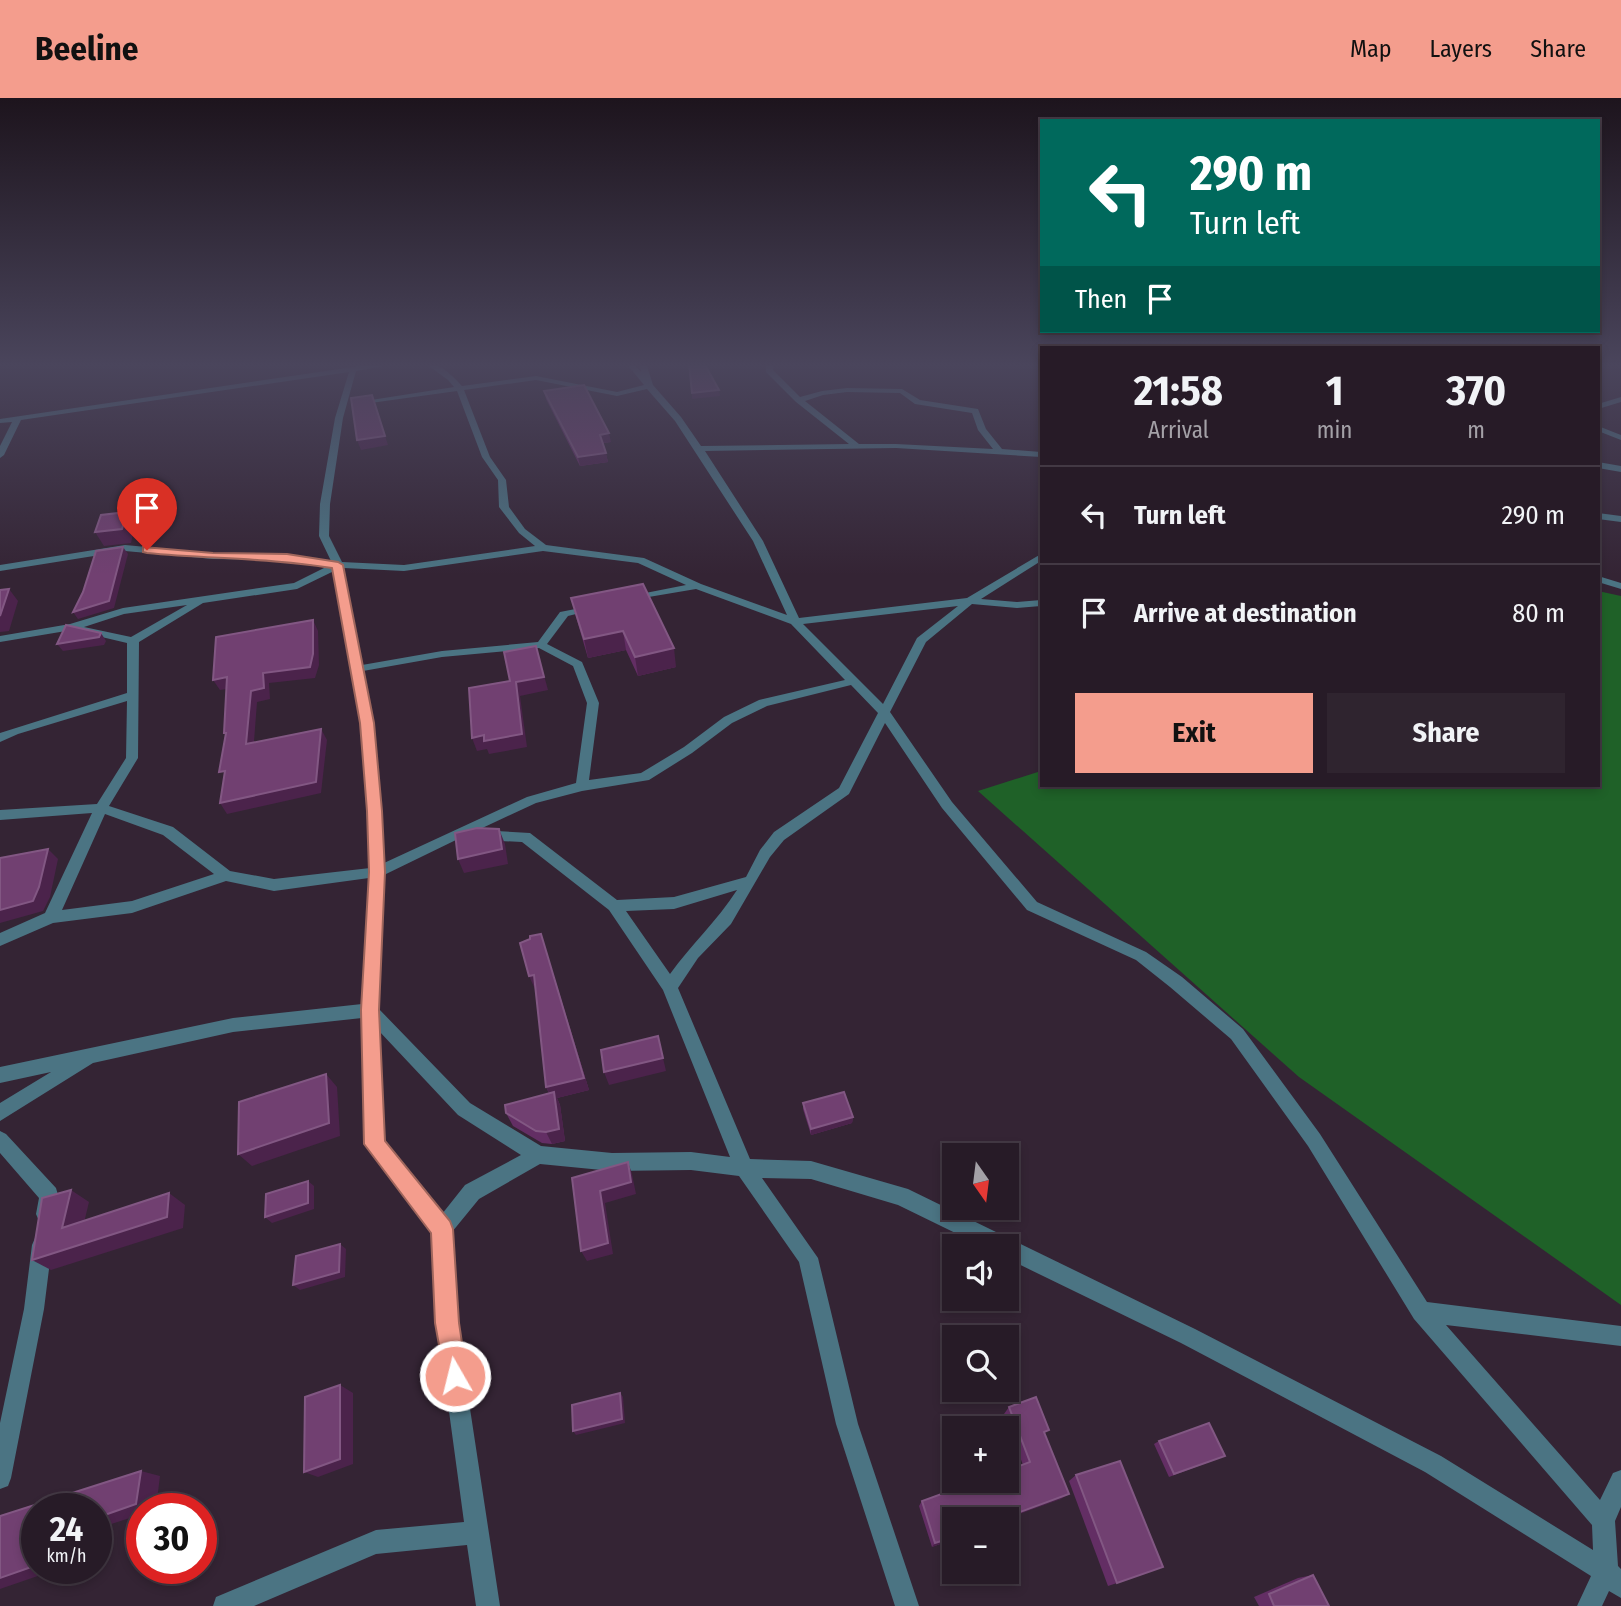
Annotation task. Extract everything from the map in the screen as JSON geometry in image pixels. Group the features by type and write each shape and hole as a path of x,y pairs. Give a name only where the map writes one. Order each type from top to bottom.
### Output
{"street":[{"path":"0,455 11,433"},
{"path":"337,433 324,536 338,565 369,748 377,872 370,1010 375,1144 442,1229 447,1323 488,1606"},
{"path":"477,433 486,457 502,480 504,507 522,531 543,548"},
{"path":"688,433 758,541 795,622 884,712 947,805 1032,906 1141,956 1177,982 1237,1034 1314,1140 1421,1312 1603,1520 1614,1579"},
{"path":"840,433 856,446"},
{"path":"985,433 1000,452"},
{"path":"698,449 856,446 1040,454"},
{"path":"1600,465 1621,469"},
{"path":"1600,516 1621,519"},
{"path":"0,568 125,548 213,556 287,557 338,565 404,568 543,548 640,560 697,586 795,622 970,601 1017,605 1040,603"},
{"path":"670,987 693,954 726,920 765,854 779,836 845,791 921,640 970,601 1040,558"},
{"path":"0,639 72,627 123,611 297,586 338,565"},
{"path":"1600,580 1621,586"},
{"path":"614,603 697,586"},
{"path":"72,627 133,641 205,598"},
{"path":"541,645 564,614 601,606"},
{"path":"51,917 101,808 132,758 133,641"},
{"path":"357,669 442,654 541,645 578,664 593,703 582,786"},
{"path":"0,815 101,808 168,831 226,876 274,885 377,872 532,800 582,786 644,777 729,720 763,703 854,681"},
{"path":"0,738 14,731 131,696"},
{"path":"456,834 525,837 614,906 670,987 744,1168 808,1258 847,1424 906,1606"},
{"path":"0,940 51,917 132,907 226,876"},
{"path":"614,906 674,903 751,881"},
{"path":"0,1075 233,1025 370,1010"},
{"path":"370,1010 464,1108 538,1155 612,1162 691,1161 744,1168 811,1170 901,1196 978,1234"},
{"path":"0,1113 96,1053"},
{"path":"0,1140 49,1195 34,1309 0,1478"},
{"path":"442,1229 472,1192 538,1155"},
{"path":"1019,1254 1188,1336 1433,1464 1614,1579"},
{"path":"1421,1312 1621,1336"},
{"path":"1603,1520 1621,1481"},
{"path":"225,1606 376,1542 478,1532"},
{"path":"1589,1606 1614,1579"}],"green space":[{"path":"1600,591 1621,596 1621,1305 1299,1077 978,791 1040,771 1040,787 1600,787"}],"building":[{"path":"356,433 384,433 385,436 357,440"},
{"path":"566,433 607,433 600,435 606,453 578,457"},
{"path":"127,512 122,529 95,532 101,515"},
{"path":"123,547 109,601 73,612 83,592 96,551"},
{"path":"643,584 674,648 635,657 623,631 584,639 571,598"},
{"path":"9,589 0,616 0,590"},
{"path":"313,620 313,654 310,667 263,673 264,688 251,691 246,744 321,729 316,782 220,803 225,771 219,772 226,733 227,677 213,680 216,637"},
{"path":"66,625 101,633 99,637 57,644"},
{"path":"536,646 544,677 516,682 522,734 484,741 484,735 472,738 469,688 510,681 504,652"},
{"path":"477,828 499,829 502,849 458,859 455,833"},
{"path":"48,849 33,901 0,910 0,858"},
{"path":"541,934 584,1078 546,1087 534,975 529,976 520,943 530,939 530,936"},
{"path":"658,1036 663,1058 604,1072 601,1050"},
{"path":"326,1074 329,1123 238,1154 239,1102"},
{"path":"554,1092 559,1129 536,1131 506,1113 505,1105"},
{"path":"844,1092 853,1117 811,1129 803,1103"},
{"path":"628,1162 631,1182 600,1191 608,1243 581,1251 572,1178"},
{"path":"308,1181 308,1203 265,1217 266,1194"},
{"path":"71,1190 62,1228 169,1193 167,1217 32,1260 42,1198"},
{"path":"340,1244 339,1272 293,1285 296,1256"},
{"path":"340,1385 340,1459 304,1472 305,1397"},
{"path":"620,1393 622,1419 573,1431 572,1405"},
{"path":"1036,1397 1049,1430 1044,1432 1069,1494 1019,1512 1019,1507 942,1507 942,1541 935,1543 922,1501 944,1493 1019,1493 1019,1466 1030,1462 1019,1433 1019,1416 1012,1416 1009,1407"},
{"path":"1209,1423 1225,1456 1174,1474 1159,1441"},
{"path":"1120,1461 1163,1567 1117,1583 1076,1475"},
{"path":"141,1471 138,1493 126,1493 126,1508 112,1512 112,1493 72,1493"},
{"path":"21,1509 21,1571 0,1578 0,1516"},
{"path":"1313,1575 1329,1606 1274,1606 1269,1594"}],"route":[{"path":"147,550 213,556 287,557 338,565 367,723 371,761 377,872 370,1010 375,1144 442,1229 447,1323 455,1376"}]}
